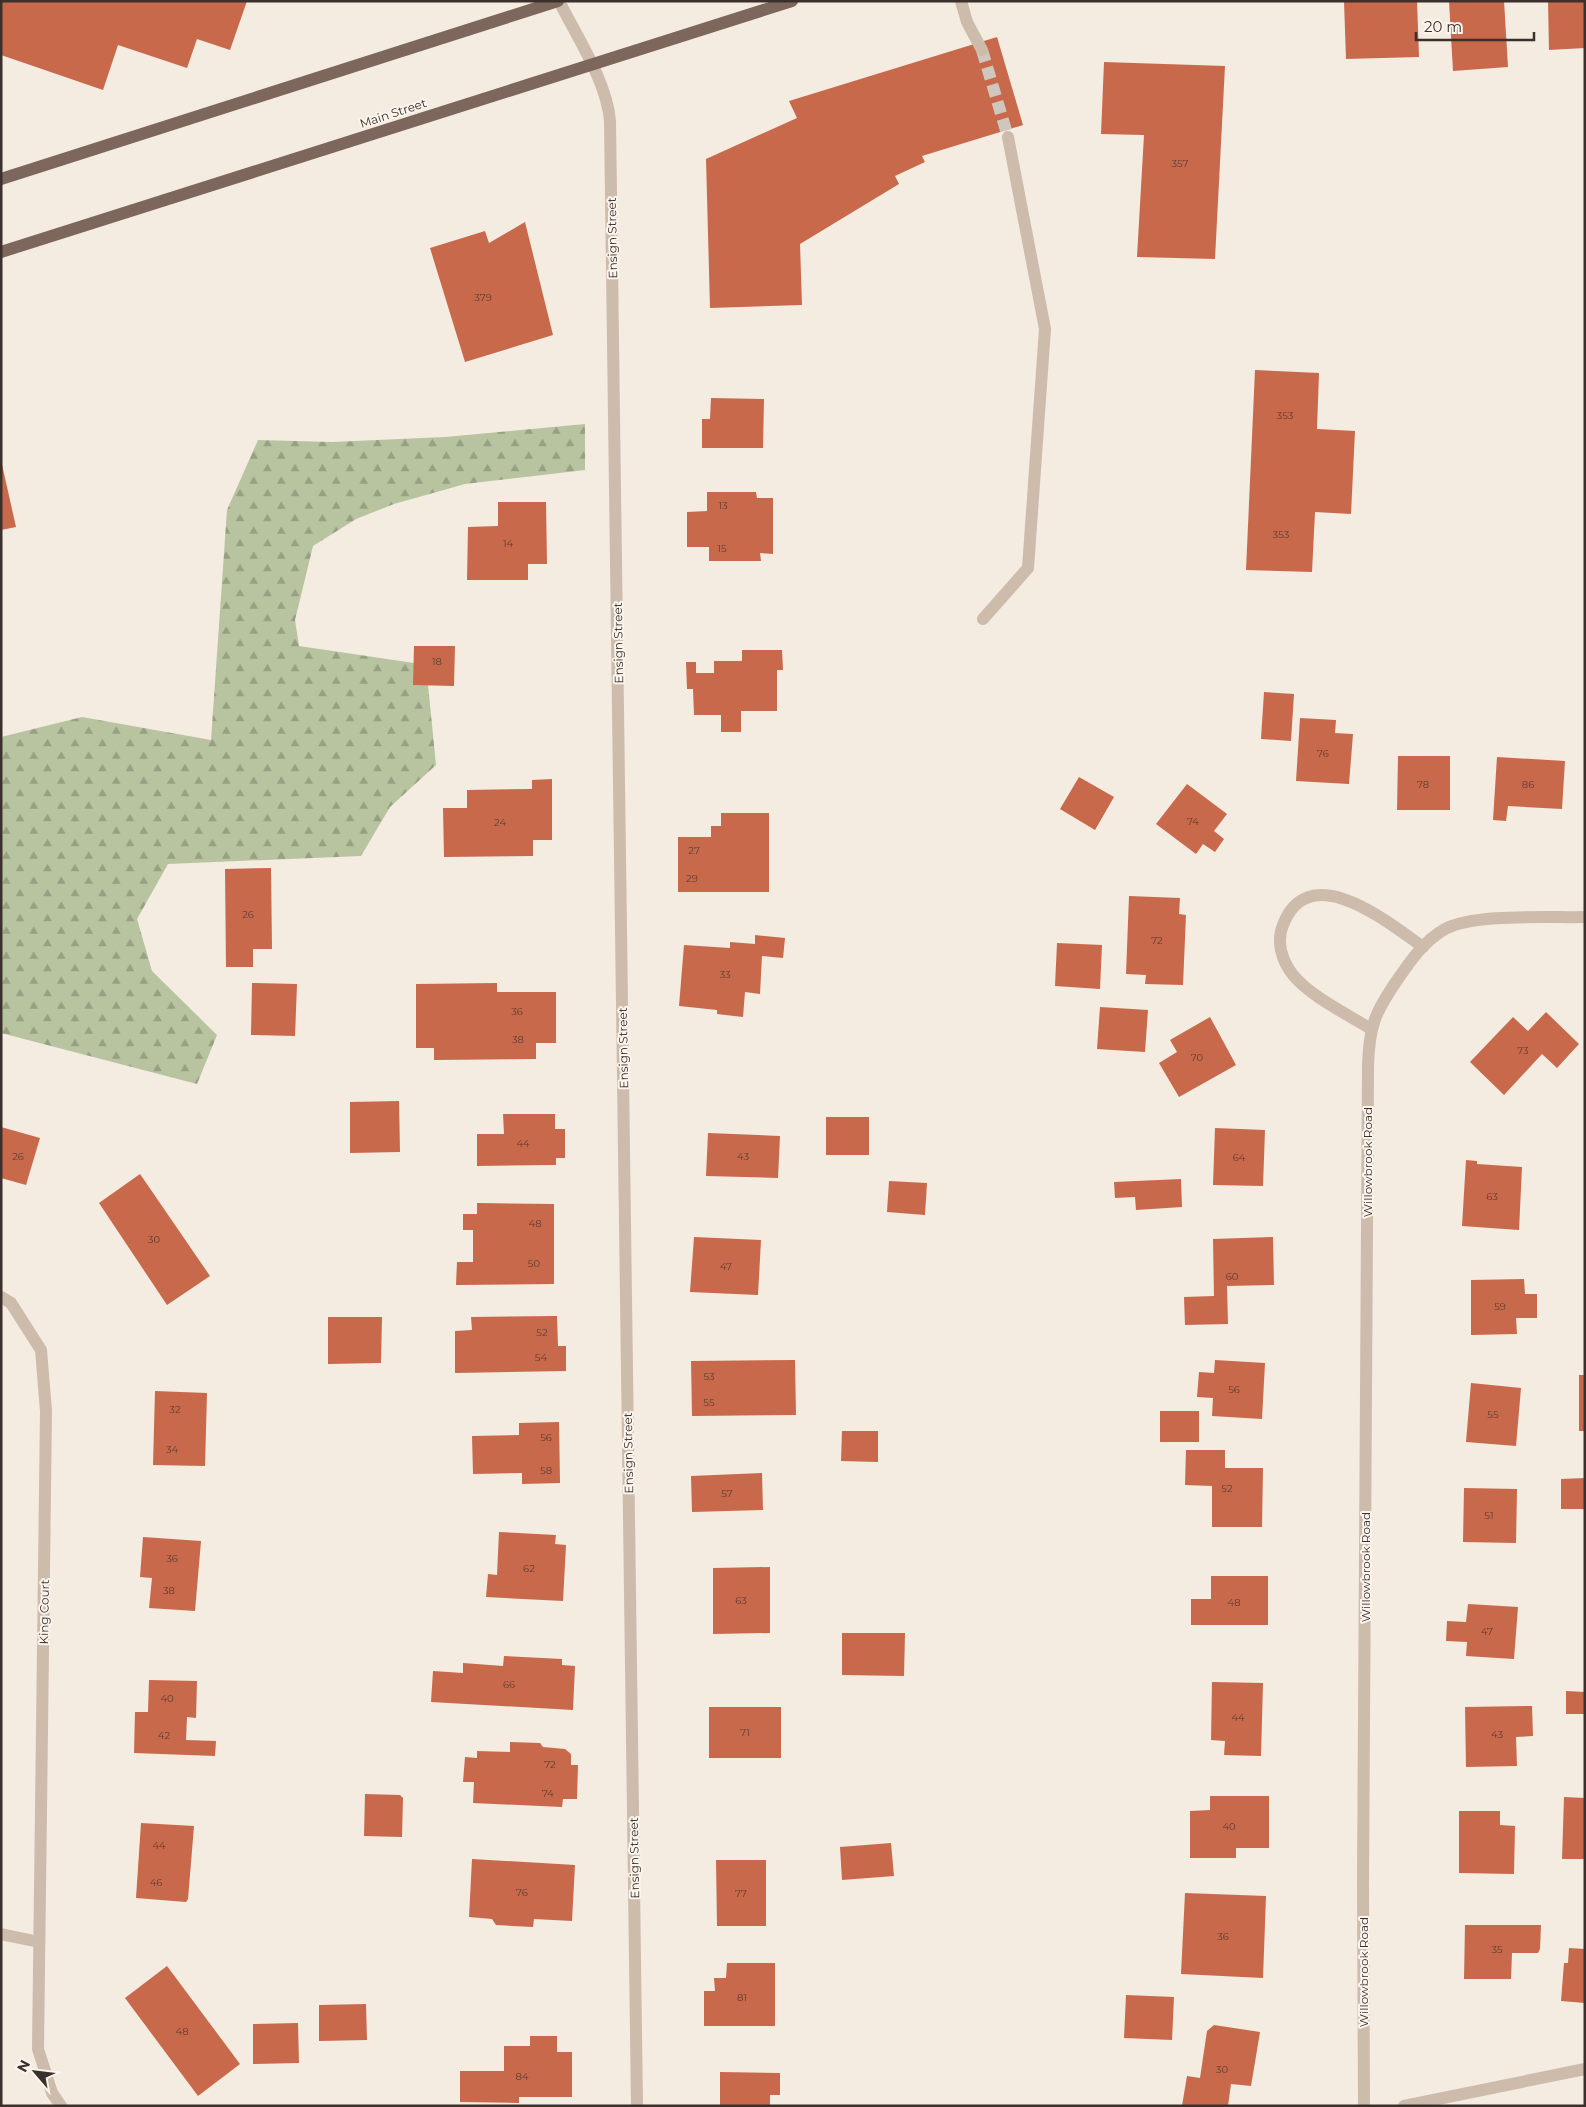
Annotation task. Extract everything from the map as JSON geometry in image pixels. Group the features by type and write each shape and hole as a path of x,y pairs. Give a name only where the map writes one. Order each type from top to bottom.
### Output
{"main road":[{"path":"1,179 558,1"},
{"name":"Main Street","path":"1,252 792,1"}],"street":[{"name":"Ensign Street","path":"558,1 591,64 606,98 610,121 637,2106"},
{"path":"961,1 967,22 982,50"},
{"path":"983,619 1028,568 1044,329 1008,137"},
{"path":"1370,1029 1324,999 1292,973 1284,960 1280,948 1282,927 1285,920 1295,907 1305,899 1323,895 1337,896 1383,919 1423,947"},
{"name":"Willowbrook Road","path":"1364,2106 1363,1872 1368,1067 1370,1029 1374,1016 1385,998 1423,947 1446,929 1476,920 1585,917"},
{"name":"King Court","path":"1,1297 11,1303 40,1350 46,1410 38,2049 52,2094 61,2106"},
{"path":"1,1934 39,1942"},
{"path":"1404,2106 1585,2069"}],"green space":[{"path":"585,424 585,470 465,484 394,504 356,519 313,546 295,620 299,646 414,663 428,685 436,765 390,807 361,856 168,864 137,919 152,971 217,1035 197,1084 1,1033 1,737 82,717 211,740 227,510 258,440 332,442 445,437"}],"building":[{"path":"1,1 247,1 230,50 197,39 187,68 118,45 103,90 1,55"},
{"path":"1344,1 1417,1 1419,57 1346,59"},
{"path":"1449,1 1504,1 1508,67 1453,71"},
{"path":"1548,1 1585,1 1585,48 1549,50"},
{"path":"997,37 1023,125 922,156 925,162 895,176 899,184 800,244 802,305 710,308 706,159 797,118 789,101"},
{"path":"1104,62 1225,66 1215,259 1137,257 1144,135 1101,134"},
{"path":"525,222 553,335 465,362 430,248 485,231 489,243"},
{"path":"1255,370 1319,373 1317,429 1355,431 1351,514 1315,512 1312,572 1246,570"},
{"path":"711,398 764,399 763,448 702,448 702,419 710,419"},
{"path":"1,460 16,527 1,530"},
{"path":"707,492 756,492 757,498 773,498 773,554 760,553 761,561 709,561 709,547 687,547 687,512 707,511"},
{"path":"498,502 546,502 547,564 528,564 528,580 467,580 468,527 498,526"},
{"path":"414,646 455,646 454,686 413,685"},
{"path":"742,650 782,650 783,670 777,670 777,711 741,711 741,732 721,732 721,715 694,715 693,689 687,689 686,662 696,662 696,673 714,673 714,661 742,661"},
{"path":"1264,692 1294,694 1291,741 1261,739"},
{"path":"1300,718 1336,720 1335,733 1353,734 1349,784 1296,781"},
{"path":"1398,756 1450,756 1450,810 1397,810"},
{"path":"1497,757 1565,761 1562,809 1508,806 1506,821 1493,820"},
{"path":"1079,777 1114,797 1095,830 1060,809"},
{"path":"552,779 552,840 533,840 533,856 444,857 443,808 467,808 467,790 532,789 532,780"},
{"path":"1187,784 1227,814 1214,831 1224,839 1215,852 1203,844 1196,854 1156,824"},
{"path":"721,813 769,813 769,892 678,892 678,837 711,837 711,826 721,826"},
{"path":"271,868 272,949 253,949 253,967 226,967 225,869"},
{"path":"1129,896 1180,898 1179,914 1186,915 1183,985 1145,984 1146,975 1126,974"},
{"path":"755,935 785,938 783,958 762,956 760,994 745,992 743,1017 717,1014 717,1010 679,1006 684,945 730,948 730,942 755,944"},
{"path":"1057,943 1102,945 1100,989 1055,986"},
{"path":"252,983 297,984 295,1036 251,1035"},
{"path":"497,983 497,992 556,992 556,1043 536,1043 536,1059 434,1060 434,1048 416,1048 416,984"},
{"path":"1100,1007 1148,1010 1145,1052 1097,1049"},
{"path":"1546,1012 1579,1044 1557,1068 1542,1054 1504,1095 1470,1062 1513,1017 1528,1031"},
{"path":"1210,1017 1236,1065 1179,1097 1159,1063 1177,1052 1170,1040"},
{"path":"399,1101 400,1152 350,1153 350,1102"},
{"path":"503,1114 555,1114 555,1129 565,1129 565,1158 556,1158 556,1165 477,1166 477,1134 504,1134"},
{"path":"826,1117 869,1117 869,1155 826,1155"},
{"path":"1,1127 40,1138 26,1185 1,1178"},
{"path":"1215,1128 1265,1130 1263,1186 1213,1185"},
{"path":"708,1133 780,1136 778,1178 706,1176"},
{"path":"1466,1160 1477,1161 1477,1164 1522,1167 1519,1230 1462,1226"},
{"path":"140,1174 210,1276 167,1305 99,1203"},
{"path":"1181,1179 1182,1207 1136,1210 1135,1197 1115,1198 1114,1182"},
{"path":"889,1181 927,1183 925,1215 887,1212"},
{"path":"477,1203 554,1204 554,1284 456,1285 457,1262 473,1262 473,1230 463,1230 463,1214 477,1214"},
{"path":"694,1237 761,1240 758,1295 690,1292"},
{"path":"1273,1237 1274,1285 1227,1286 1228,1324 1185,1325 1184,1297 1214,1296 1213,1239"},
{"path":"1524,1279 1525,1294 1537,1294 1537,1318 1516,1318 1517,1334 1471,1335 1471,1280"},
{"path":"557,1316 558,1346 566,1346 566,1371 455,1373 455,1331 472,1330 471,1317"},
{"path":"328,1317 382,1317 381,1363 328,1364"},
{"path":"795,1360 796,1415 692,1416 691,1361"},
{"path":"1215,1360 1265,1363 1262,1419 1212,1416 1213,1398 1197,1397 1199,1372 1214,1373"},
{"path":"1579,1375 1585,1375 1585,1431 1579,1431"},
{"path":"1471,1383 1521,1388 1516,1446 1466,1442"},
{"path":"155,1391 207,1393 205,1466 153,1465"},
{"path":"1160,1411 1199,1411 1199,1442 1160,1442"},
{"path":"559,1422 560,1483 522,1484 522,1473 473,1474 472,1436 519,1435 519,1423"},
{"path":"842,1431 878,1431 878,1462 841,1461"},
{"path":"1186,1450 1225,1450 1225,1468 1263,1468 1262,1527 1212,1527 1212,1486 1185,1485"},
{"path":"762,1473 763,1510 692,1512 691,1476"},
{"path":"1585,1478 1585,1509 1561,1509 1561,1479"},
{"path":"1464,1488 1517,1489 1516,1543 1463,1542"},
{"path":"499,1532 556,1535 555,1544 566,1545 563,1601 486,1597 488,1574 497,1575"},
{"path":"143,1537 201,1541 195,1611 149,1608 152,1578 140,1577"},
{"path":"770,1567 770,1633 713,1634 713,1568"},
{"path":"1211,1576 1268,1576 1268,1625 1191,1625 1191,1599 1211,1599"},
{"path":"1468,1604 1518,1607 1514,1659 1466,1656 1467,1642 1446,1641 1447,1621 1466,1622"},
{"path":"842,1633 905,1633 904,1676 842,1675"},
{"path":"504,1656 562,1659 562,1665 575,1666 573,1710 431,1702 433,1671 463,1673 463,1663 503,1666"},
{"path":"149,1680 197,1681 196,1718 187,1717 186,1740 216,1741 215,1756 134,1753 135,1712 148,1712"},
{"path":"1212,1682 1263,1683 1261,1756 1224,1755 1225,1741 1211,1740"},
{"path":"1566,1691 1585,1692 1585,1714 1566,1714"},
{"path":"1532,1706 1533,1736 1516,1737 1517,1766 1466,1767 1465,1707"},
{"path":"709,1707 781,1707 781,1758 709,1758"},
{"path":"510,1742 540,1743 543,1747 565,1749 571,1754 571,1765 578,1765 577,1799 563,1799 562,1807 473,1803 474,1782 463,1782 465,1757 477,1758 477,1751 510,1752"},
{"path":"365,1794 400,1795 403,1798 402,1837 364,1836"},
{"path":"1210,1796 1269,1796 1269,1848 1236,1848 1236,1858 1190,1858 1190,1811 1210,1810"},
{"path":"1564,1797 1585,1798 1585,1859 1562,1859"},
{"path":"1459,1811 1500,1811 1500,1825 1515,1826 1514,1874 1459,1873"},
{"path":"141,1823 194,1826 188,1899 186,1902 136,1898"},
{"path":"891,1843 894,1876 842,1880 840,1847"},
{"path":"472,1859 575,1865 572,1921 534,1919 533,1927 496,1925 492,1919 469,1917"},
{"path":"716,1860 766,1860 766,1926 717,1926"},
{"path":"1185,1893 1266,1896 1263,1978 1181,1974"},
{"path":"1465,1925 1541,1925 1540,1949 1538,1953 1512,1953 1511,1979 1464,1979"},
{"path":"1569,1948 1585,1949 1585,2003 1561,2001 1564,1963 1568,1963"},
{"path":"727,1963 775,1963 775,2026 704,2026 704,1991 715,1991 714,1978 726,1978"},
{"path":"167,1966 240,2064 198,2096 125,1998"},
{"path":"1126,1995 1174,1997 1172,2040 1124,2038"},
{"path":"366,2004 367,2040 319,2041 319,2005"},
{"path":"298,2023 299,2063 253,2064 253,2024"},
{"path":"1214,2025 1260,2032 1251,2086 1231,2084 1228,2106 1182,2106 1187,2076 1200,2078 1207,2031"},
{"path":"530,2036 557,2036 557,2052 572,2052 572,2097 519,2097 519,2103 460,2102 460,2071 504,2071 504,2046 530,2046"},
{"path":"720,2072 780,2073 780,2095 770,2095 770,2106 720,2106"}],"tunnel":[{"path":"982,50 1008,137"}]}
